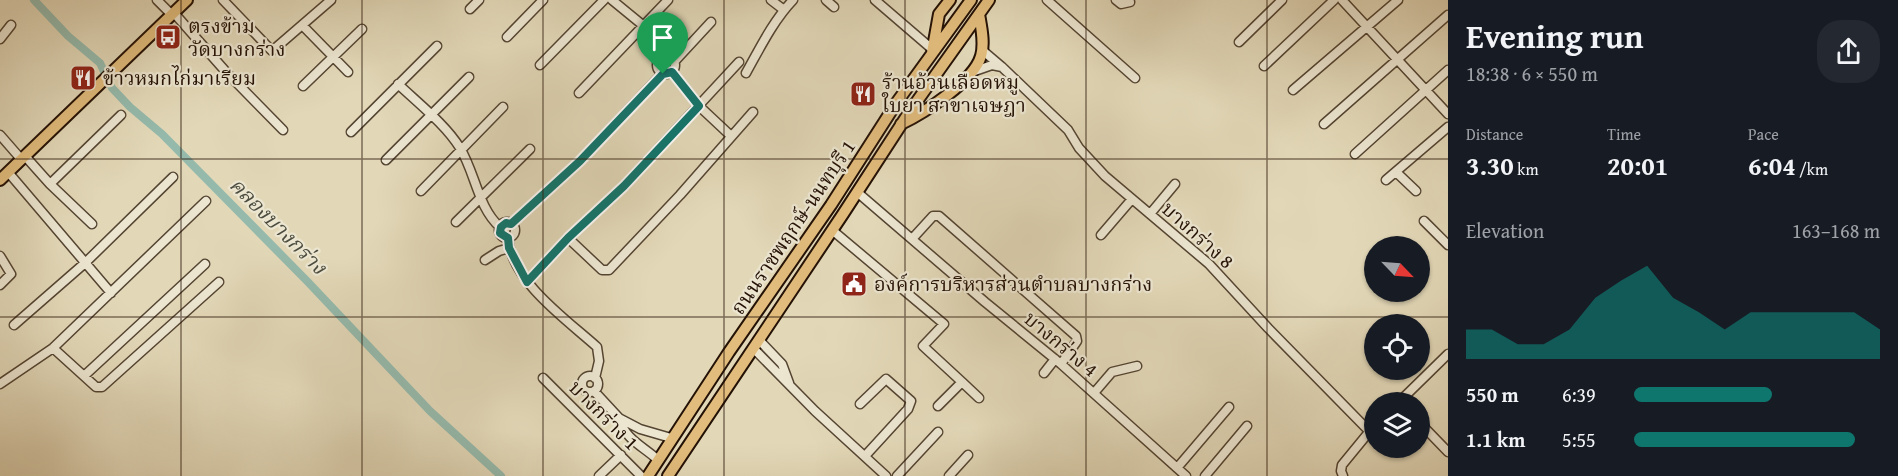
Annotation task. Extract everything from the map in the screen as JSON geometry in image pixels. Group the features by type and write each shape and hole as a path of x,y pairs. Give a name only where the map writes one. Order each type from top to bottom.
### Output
{"main road":[{"path":"4,176 187,0"},
{"path":"932,51 939,14 951,0"},
{"name":"ถนนราชพฤกษ์-นนทบุรี 1","path":"648,476 671,438 831,206 897,102 970,0"},
{"name":"ถนนราชพฤกษ์-นนทบุรี 1","path":"668,476 901,124 989,0"},
{"path":"901,124 924,113 972,72 981,58 982,50 979,14"}],"street":[{"path":"157,0 283,130"},
{"path":"223,0 272,51 331,0"},
{"path":"470,9 479,0"},
{"path":"507,37 543,0"},
{"path":"540,65 604,0"},
{"path":"612,0 643,24 674,62"},
{"path":"579,93 668,0"},
{"path":"771,0 784,10"},
{"path":"747,73 784,10 793,0"},
{"path":"825,0 834,7"},
{"path":"875,0 932,51"},
{"path":"1047,0 1135,78"},
{"path":"1116,0 1124,4 1130,2"},
{"path":"1239,42 1282,0"},
{"path":"1264,66 1334,0"},
{"path":"1342,0 1448,114"},
{"path":"1293,90 1398,0"},
{"path":"1324,124 1448,15"},
{"path":"511,224 580,161 667,73 674,62 711,22"},
{"path":"0,39 11,25"},
{"path":"303,26 348,72"},
{"path":"303,87 362,28"},
{"path":"917,36 924,37 934,33"},
{"path":"351,132 437,46"},
{"name":"บางกร่าง 8","path":"982,50 1068,130 1079,148 1093,164 1209,264 1268,328 1364,422"},
{"path":"666,55 658,59 657,68 667,73 732,136"},
{"path":"527,282 568,238 624,186 739,62"},
{"path":"972,72 984,67 1002,67"},
{"path":"1355,154 1448,70"},
{"path":"386,160 469,76"},
{"path":"398,84 461,149 491,217 501,227 502,236 508,238"},
{"path":"421,191 503,107"},
{"path":"568,238 602,270 609,270 680,195 753,112"},
{"path":"50,184 122,114"},
{"path":"1386,180 1448,127"},
{"path":"0,135 92,224"},
{"path":"456,222 530,149"},
{"path":"1396,172 1416,191"},
{"path":"4,176 111,293"},
{"path":"14,325 85,262 173,177"},
{"path":"1150,214 1175,184"},
{"name":"บางกร่าง 4","path":"858,192 1094,393 1186,476"},
{"path":"1101,235 1132,199"},
{"path":"0,384 53,348 206,201"},
{"path":"912,239 933,216 939,216 1076,336 1077,341 1058,362 1044,373"},
{"path":"1424,221 1448,245"},
{"path":"501,227 506,223 515,227 515,232 508,238"},
{"path":"832,230 944,324 923,346 979,398"},
{"path":"508,238 509,248 527,282 597,347 599,361 595,378 598,384 594,391"},
{"path":"485,260 509,248"},
{"path":"0,256 11,274 0,285"},
{"path":"84,376 205,264"},
{"path":"53,348 96,387 102,387 219,282"},
{"path":"756,344 782,364 790,386 886,476"},
{"path":"1410,392 1448,354"},
{"path":"1094,393 1113,372 1137,366"},
{"path":"594,391 586,392 581,383 585,377 595,378"},
{"name":"บางกร่าง 1","path":"543,378 641,476"},
{"path":"860,404 886,379 911,401 908,409 865,456"},
{"path":"938,406 962,382"},
{"path":"594,391 619,418 650,432 671,438"},
{"path":"1177,468 1229,407"},
{"path":"619,418 622,430 657,459"},
{"path":"1205,476 1247,426"},
{"path":"644,448 650,432"},
{"path":"897,476 938,432"},
{"path":"1430,433 1448,452"},
{"path":"1343,476 1342,465 1364,438"},
{"path":"949,476 968,454"},
{"path":"599,476 621,455"}],"waterway":[{"name":"คลองบางกร่าง","path":"34,0 68,36 100,63 112,88 130,107 162,134 307,281 430,411 501,476"}],"place":[{"name":"ตรงข้าม วัดบางกร่าง","path":"168,37"},
{"name":"ข้าวหมกไก่มาเรียม","path":"83,78"},
{"name":"ร้านอ้วนเลือดหมู ใบยา สาขาเจษฎา","path":"863,94"},
{"name":"องค์การบริหารส่วนตำบลบางกร่าง","path":"854,284"}],"route":[{"path":"672,72 699,106 624,186 568,238 527,282 509,248 508,238 504,238 500,233 502,224 511,224 580,161 663,74 672,72"}]}
